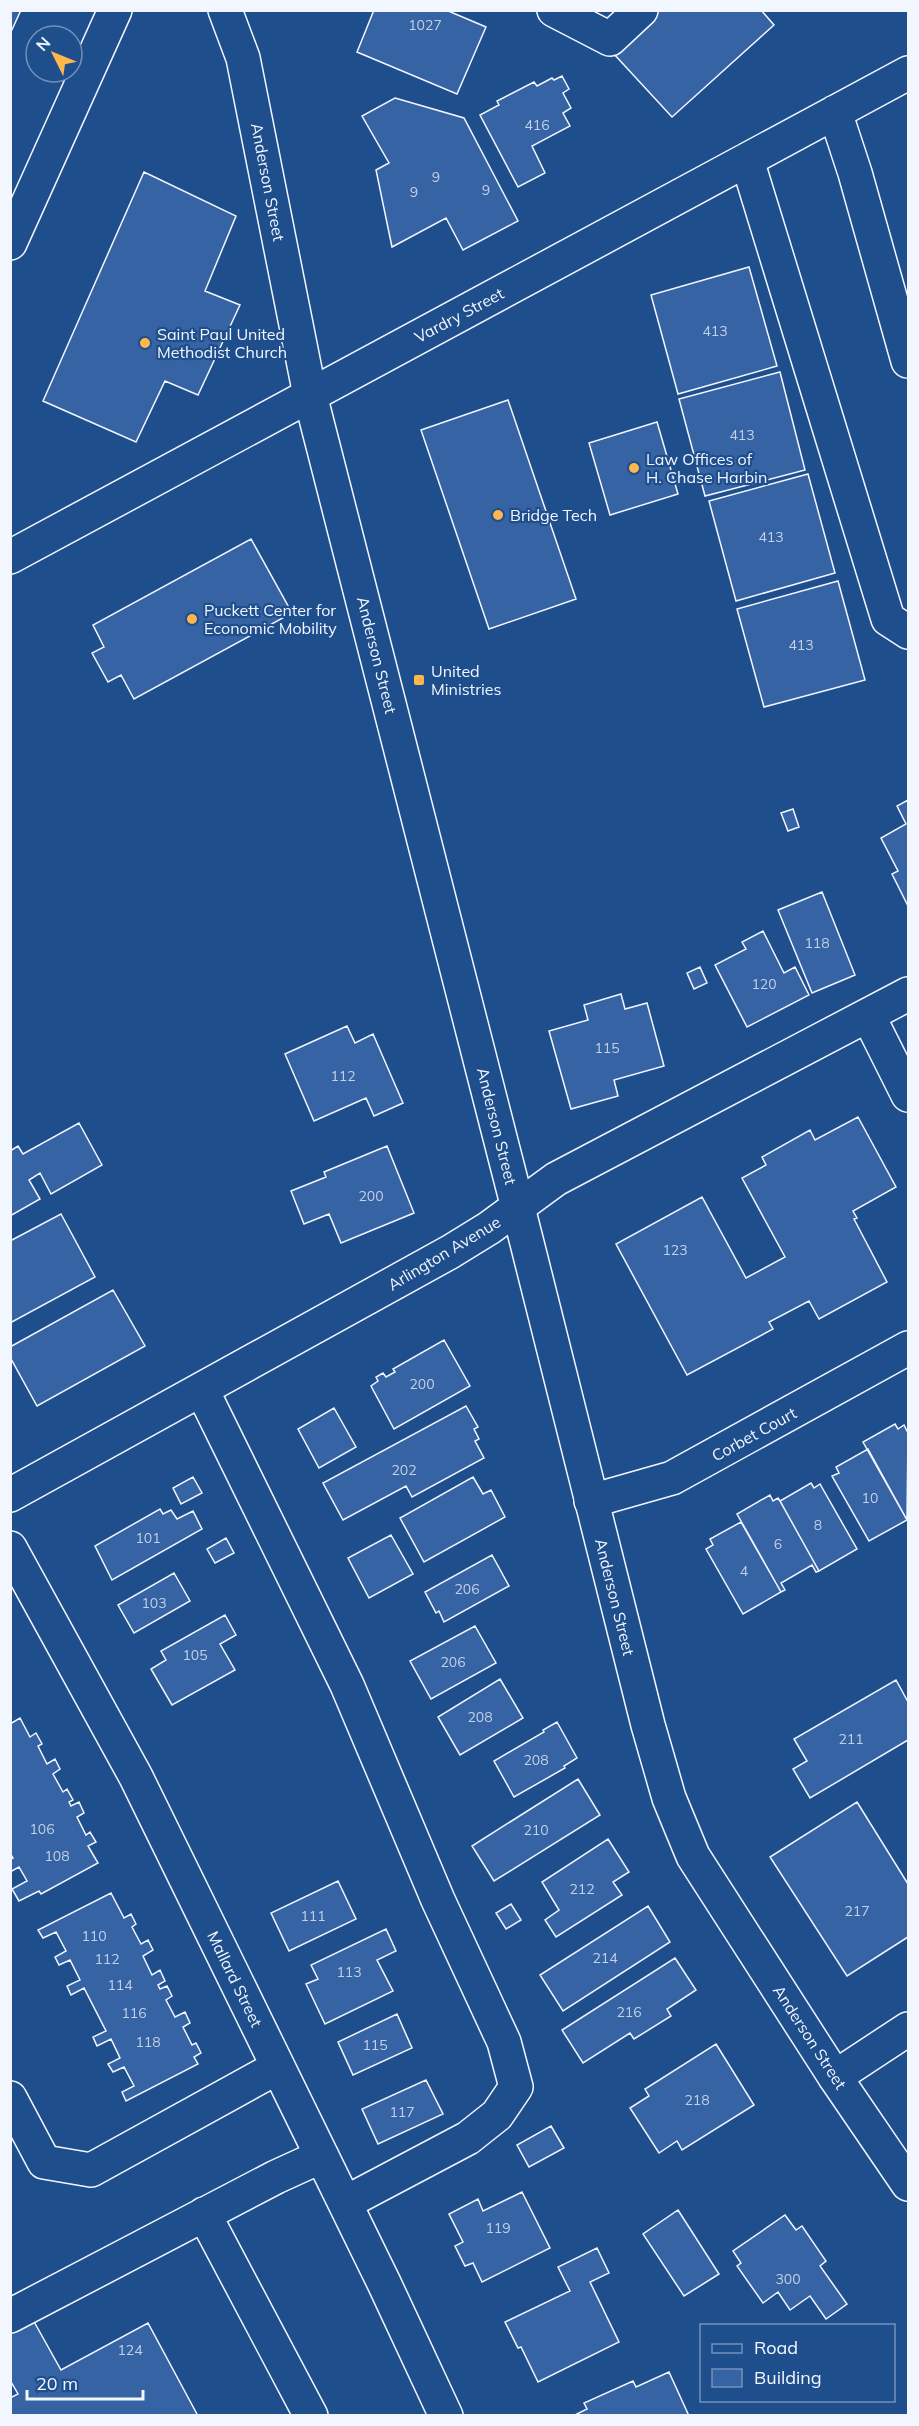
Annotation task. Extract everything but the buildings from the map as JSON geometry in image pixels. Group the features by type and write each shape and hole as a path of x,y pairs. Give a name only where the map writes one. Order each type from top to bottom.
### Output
{"street":[{"path":"10,243 115,10"},
{"path":"554,10 610,39 641,10"},
{"name":"Anderson Street","path":"227,11 243,58 310,395 518,1206 648,1725 673,1808 693,1856 835,2077 909,2184"},
{"name":"Vardry Street","path":"10,557 909,73"},
{"path":"835,112 909,361"},
{"path":"747,160 888,619 909,632"},
{"name":"Arlington Avenue","path":"10,1495 450,1252 489,1228 556,1179 909,994"},
{"path":"868,1015 909,1095"},
{"name":"Corbet Court","path":"591,1501 672,1478 909,1348"},
{"path":"202,1390 347,1685 438,1900 504,2042 516,2087 496,2115 468,2138 345,2203"},
{"name":"Mallard Street","path":"10,1548 136,1777 345,2203 446,2415"},
{"path":"835,2077 909,2029"},
{"path":"10,2098 44,2162 91,2170 278,2067"},
{"path":"10,2316 276,2176 322,2156"},
{"path":"204,2214 311,2415"}],"place":[{"name":"Saint Paul United Methodist Church","path":"145,343"},
{"name":"Law Offices of H. Chase Harbin","path":"634,468"},
{"name":"Bridge Tech","path":"498,515"},
{"name":"Puckett Center for Economic Mobility","path":"192,619"},
{"name":"United Ministries","path":"419,680"}]}
